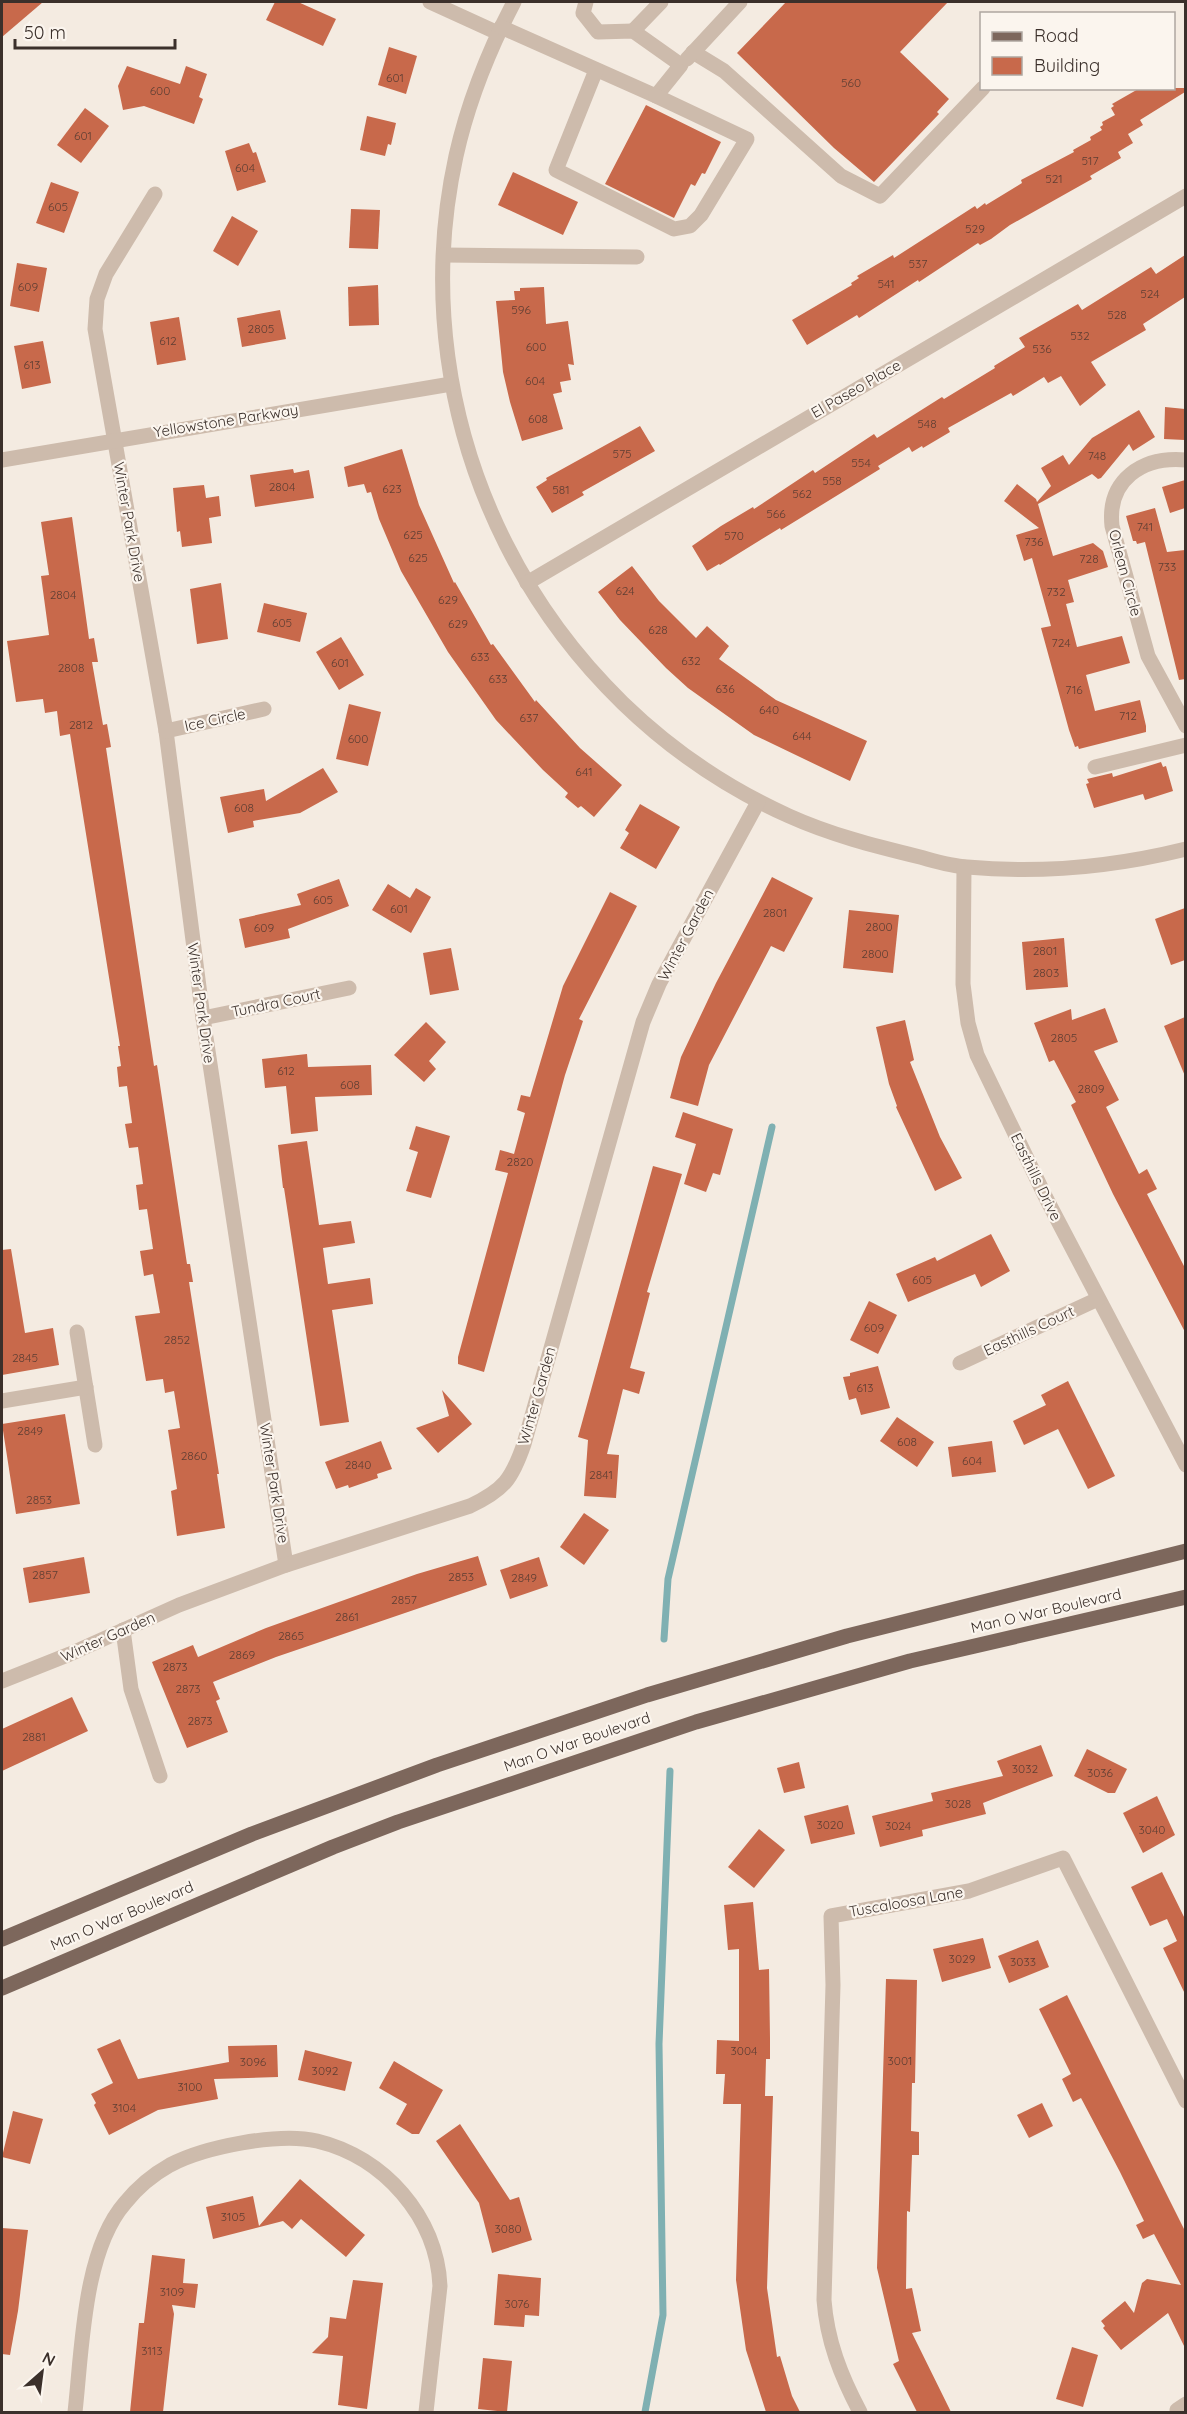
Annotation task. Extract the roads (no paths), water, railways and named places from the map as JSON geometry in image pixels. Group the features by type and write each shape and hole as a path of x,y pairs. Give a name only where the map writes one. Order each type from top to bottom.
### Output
{"main road":[{"name":"Man O War Boulevard","path":"2,1939 252,1834 438,1765 647,1695 847,1636 1185,1551"},
{"name":"Man O War Boulevard","path":"2,1988 333,1846 679,1727 910,1661 1185,1597"}],"street":[{"path":"430,2 596,70 747,139 701,215 690,226 674,230 556,170 596,70"},
{"path":"514,2 499,30 470,103 456,156 444,255 444,316 451,384 464,437 487,506 527,583 580,658 624,705 682,754 758,802 817,828 863,844 964,867 1074,868 1118,864 1185,849"},
{"path":"586,2 583,13 598,32 633,31 681,64"},
{"path":"633,31 661,2"},
{"path":"656,96 681,64 740,2"},
{"path":"693,52 724,71 841,176 880,196 981,90"},
{"name":"Winter Park Drive","path":"155,194 106,274 97,299 95,329 166,731 202,1018 286,1565"},
{"name":"El Paseo Place","path":"527,583 1185,196"},
{"path":"444,255 637,257"},
{"name":"Yellowstone Parkway","path":"2,460 451,384"},
{"name":"Orlean Circle","path":"1185,459 1156,461 1130,474 1119,485 1110,512 1148,656 1185,726"},
{"name":"Ice Circle","path":"166,731 264,709"},
{"path":"1095,767 1185,745"},
{"name":"Winter Garden","path":"2,1681 179,1605 286,1565 470,1506 490,1497 507,1483 517,1466 524,1444 631,1057 643,1022 659,984 758,802"},
{"name":"Easthills Drive","path":"964,867 963,984 968,1023 977,1055 1098,1299 1185,1465"},
{"name":"Tundra Court","path":"202,1018 349,988"},
{"name":"Easthills Court","path":"960,1363 1098,1299"},
{"path":"77,1332 95,1445"},
{"path":"2,1401 86,1387"},
{"path":"123,1630 131,1689 160,1776"},
{"name":"Tuscaloosa Lane","path":"860,2412 832,2351 826,2325 824,2300 833,1984 831,1916 969,1891 1063,1858 1185,2101"},
{"path":"75,2412 90,2285 104,2239 123,2204 144,2183 170,2165 241,2143 275,2139 315,2140 342,2149 370,2164 396,2186 417,2211 430,2237 439,2266 440,2286 426,2412"}],"waterway":[{"path":"664,1639 668,1579 772,1127"},
{"path":"645,2412 663,2315 659,2044 670,1771"}]}
